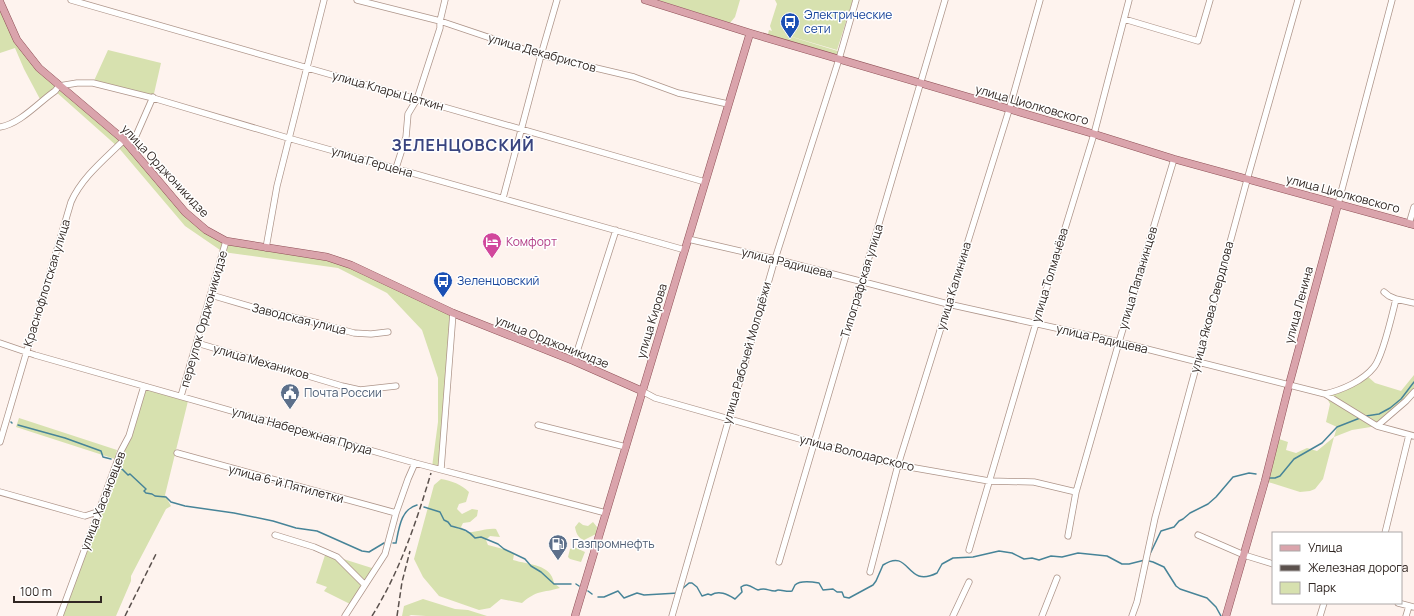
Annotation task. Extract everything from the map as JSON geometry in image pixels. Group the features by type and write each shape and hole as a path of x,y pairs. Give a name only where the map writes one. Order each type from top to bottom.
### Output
{"main road":[{"name":"улица Циолковского","path":"645,0 750,33 1174,159 1412,225"},
{"name":"улица Орджоникидзе","path":"0,2 17,40 39,68 126,142 185,212 206,230 226,241 328,257 351,265 453,313 574,361 642,392"},
{"name":"улица Кирова","path":"575,616 750,33"},
{"name":"улица Ленина","path":"1226,616 1265,481 1289,385 1338,204"}],"street":[{"name":"улица Клары Цеткин","path":"71,0 522,128 705,182"},
{"path":"266,248 277,186 288,138 324,0"},
{"name":"улица Декабристов","path":"356,0 440,21 541,55 634,78 678,93 728,104"},
{"path":"396,168 406,137 408,114 417,99 440,28 440,21 445,0"},
{"path":"503,198 557,0"},
{"name":"улица Рабочей Молодёжи","path":"672,616 775,259 839,59 856,0"},
{"name":"Типографская улица","path":"779,562 945,0"},
{"name":"улица Калинина","path":"870,572 898,465 1010,110 1040,0"},
{"name":"улица Толмачёва","path":"969,550 1094,134 1130,0"},
{"path":"1124,19 1198,41 1210,0"},
{"name":"улица Якова Свердлова","path":"1132,616 1137,602 1155,518 1197,362 1298,0"},
{"name":"улица Ленина","path":"1338,204 1392,0"},
{"name":"улица Герцена","path":"59,86 77,83 93,83 153,97 288,138 685,250"},
{"path":"0,127 9,125 21,118 55,91 59,86"},
{"name":"Краснофлотская улица","path":"0,442 71,202 76,190 126,142 135,138 153,97"},
{"name":"улица Папанинцев","path":"1068,536 1076,492 1174,159"},
{"path":"1412,225 1414,207"},
{"path":"574,361 616,230"},
{"name":"улица Радищева","path":"688,239 775,259 948,304 1119,342 1325,394 1377,426 1412,435"},
{"name":"переулок Орджоникидзе","path":"181,396 226,241"},
{"path":"1384,292 1396,299 1414,303"},
{"name":"Заводская улица","path":"211,294 262,310 354,333 371,334 388,332"},
{"path":"1325,394 1334,392 1349,385 1366,375 1374,367 1379,357 1396,299"},
{"path":"441,469 453,313"},
{"name":"улица Набережная Пруда","path":"0,343 26,352 415,464 441,469 606,513"},
{"name":"улица Механиков","path":"197,343 360,390 396,386"},
{"name":"улица Хасановцев","path":"60,616 121,450 130,436 144,386"},
{"name":"улица Володарского","path":"642,392 655,398 728,419 898,465 989,481 1034,482 1076,492"},
{"path":"1377,426 1406,401 1414,392"},
{"path":"538,425 626,447"},
{"path":"1385,532 1412,435"},
{"name":"улица 6-й Пятилетки","path":"177,453 396,513"},
{"path":"345,616 385,554 396,513 415,464"},
{"path":"0,492 85,516 97,512"},
{"path":"275,535 314,547 337,557 365,585"},
{"path":"1198,535 1244,555 1272,564"},
{"path":"1042,616 1057,578"},
{"path":"953,616 969,582"},
{"path":"1320,616 1324,604"},
{"path":"1402,604 1412,607 1406,616"}],"green space":[{"path":"658,0 740,0 735,17 730,23"},
{"path":"775,0 853,0 837,50 772,31 770,26 777,4"},
{"path":"0,2 29,56 124,140 185,212 226,241 327,257 453,313 441,469 432,467 438,422 438,378 422,330 387,293 338,268 223,252 185,226 118,147 55,91 41,101 15,48 0,53"},
{"path":"769,30 841,52 839,59 767,38"},
{"path":"108,50 161,63 153,98 93,83"},
{"path":"1366,375 1375,383 1401,391 1414,375 1414,392 1377,426 1352,430 1334,437 1337,427 1326,422 1330,404 1325,394"},
{"path":"144,388 188,401 165,495 171,506 166,509 131,576 131,581 116,616 62,616"},
{"path":"19,418 117,450 115,459 16,427"},
{"path":"1334,437 1323,479 1315,489 1300,492 1265,481 1276,438 1288,442 1286,450 1296,453 1307,448 1317,451"},
{"path":"441,479 456,483 469,492 466,502 459,504 457,509 462,514 472,509 478,510 477,516 470,522 463,523 461,527 466,532 496,529 500,537 490,536 486,540 488,545 507,550 514,554 513,560 532,564 544,569 549,572 554,583 560,588 540,592 522,603 501,599 490,608 479,610 439,596 423,577 414,559 434,485"},
{"path":"579,522 588,526 593,522 597,527 596,534 584,540 580,538 575,527"},
{"path":"574,547 585,552 581,562 568,557 570,549"},
{"path":"326,552 375,569 352,605 324,591 327,587 316,583"},
{"path":"423,599 455,609 468,610 487,616 402,616 404,606"}],"waterway":[{"path":"1366,416 1379,414 1390,408 1401,399 1414,382"},
{"path":"1267,478 1275,478 1280,476 1294,459 1322,443 1337,427 1360,418"},
{"path":"18,425 65,438 101,451 103,457 111,459"},
{"path":"118,465 146,489 144,491 146,493 166,497 171,502 185,506 234,513 273,521 296,528 317,531 362,551 369,552 384,543"},
{"path":"1150,554 1161,531 1174,527 1179,521 1190,513 1208,504 1233,477 1249,473 1256,474"},
{"path":"393,543 396,543 404,515 412,507 417,505"},
{"path":"424,507 440,512 444,520 451,526 467,531 475,538 481,537 498,544 504,549 525,559 531,566 541,572 554,584 571,584"},
{"path":"682,589 689,583 692,583 697,587 702,596 720,593 726,594 735,599 742,592 741,587 746,585 758,590 792,591 797,583 810,582 819,583 823,590 833,589 837,592 842,592 844,597 849,598 873,585 883,565 892,561 899,561 913,573 919,576 927,577 937,573 942,564 953,558 973,557 999,551 1012,553 1024,559 1032,558 1039,560 1051,556 1062,557 1078,553 1107,556 1122,564 1145,560 1153,562 1164,567 1176,586 1180,589 1207,598 1216,607 1221,616"},
{"path":"588,591 592,594"},
{"path":"598,597 604,597 618,591 624,598 637,593 644,595 678,593"}],"railway":[{"path":"372,616 399,564 431,473"},
{"path":"397,616 402,582 410,551"},
{"path":"125,616 156,554"}],"place":[{"name":"Электрические сети","path":"790,39"},
{"name":"Комфорт","path":"492,259"},
{"name":"Зеленцовский","path":"443,298"},
{"name":"Почта России","path":"290,410"},
{"name":"Газпромнефть","path":"558,561"}],"district":[{"name":"ЗЕЛЕНЦОВСКИЙ","path":"463,145"}]}
